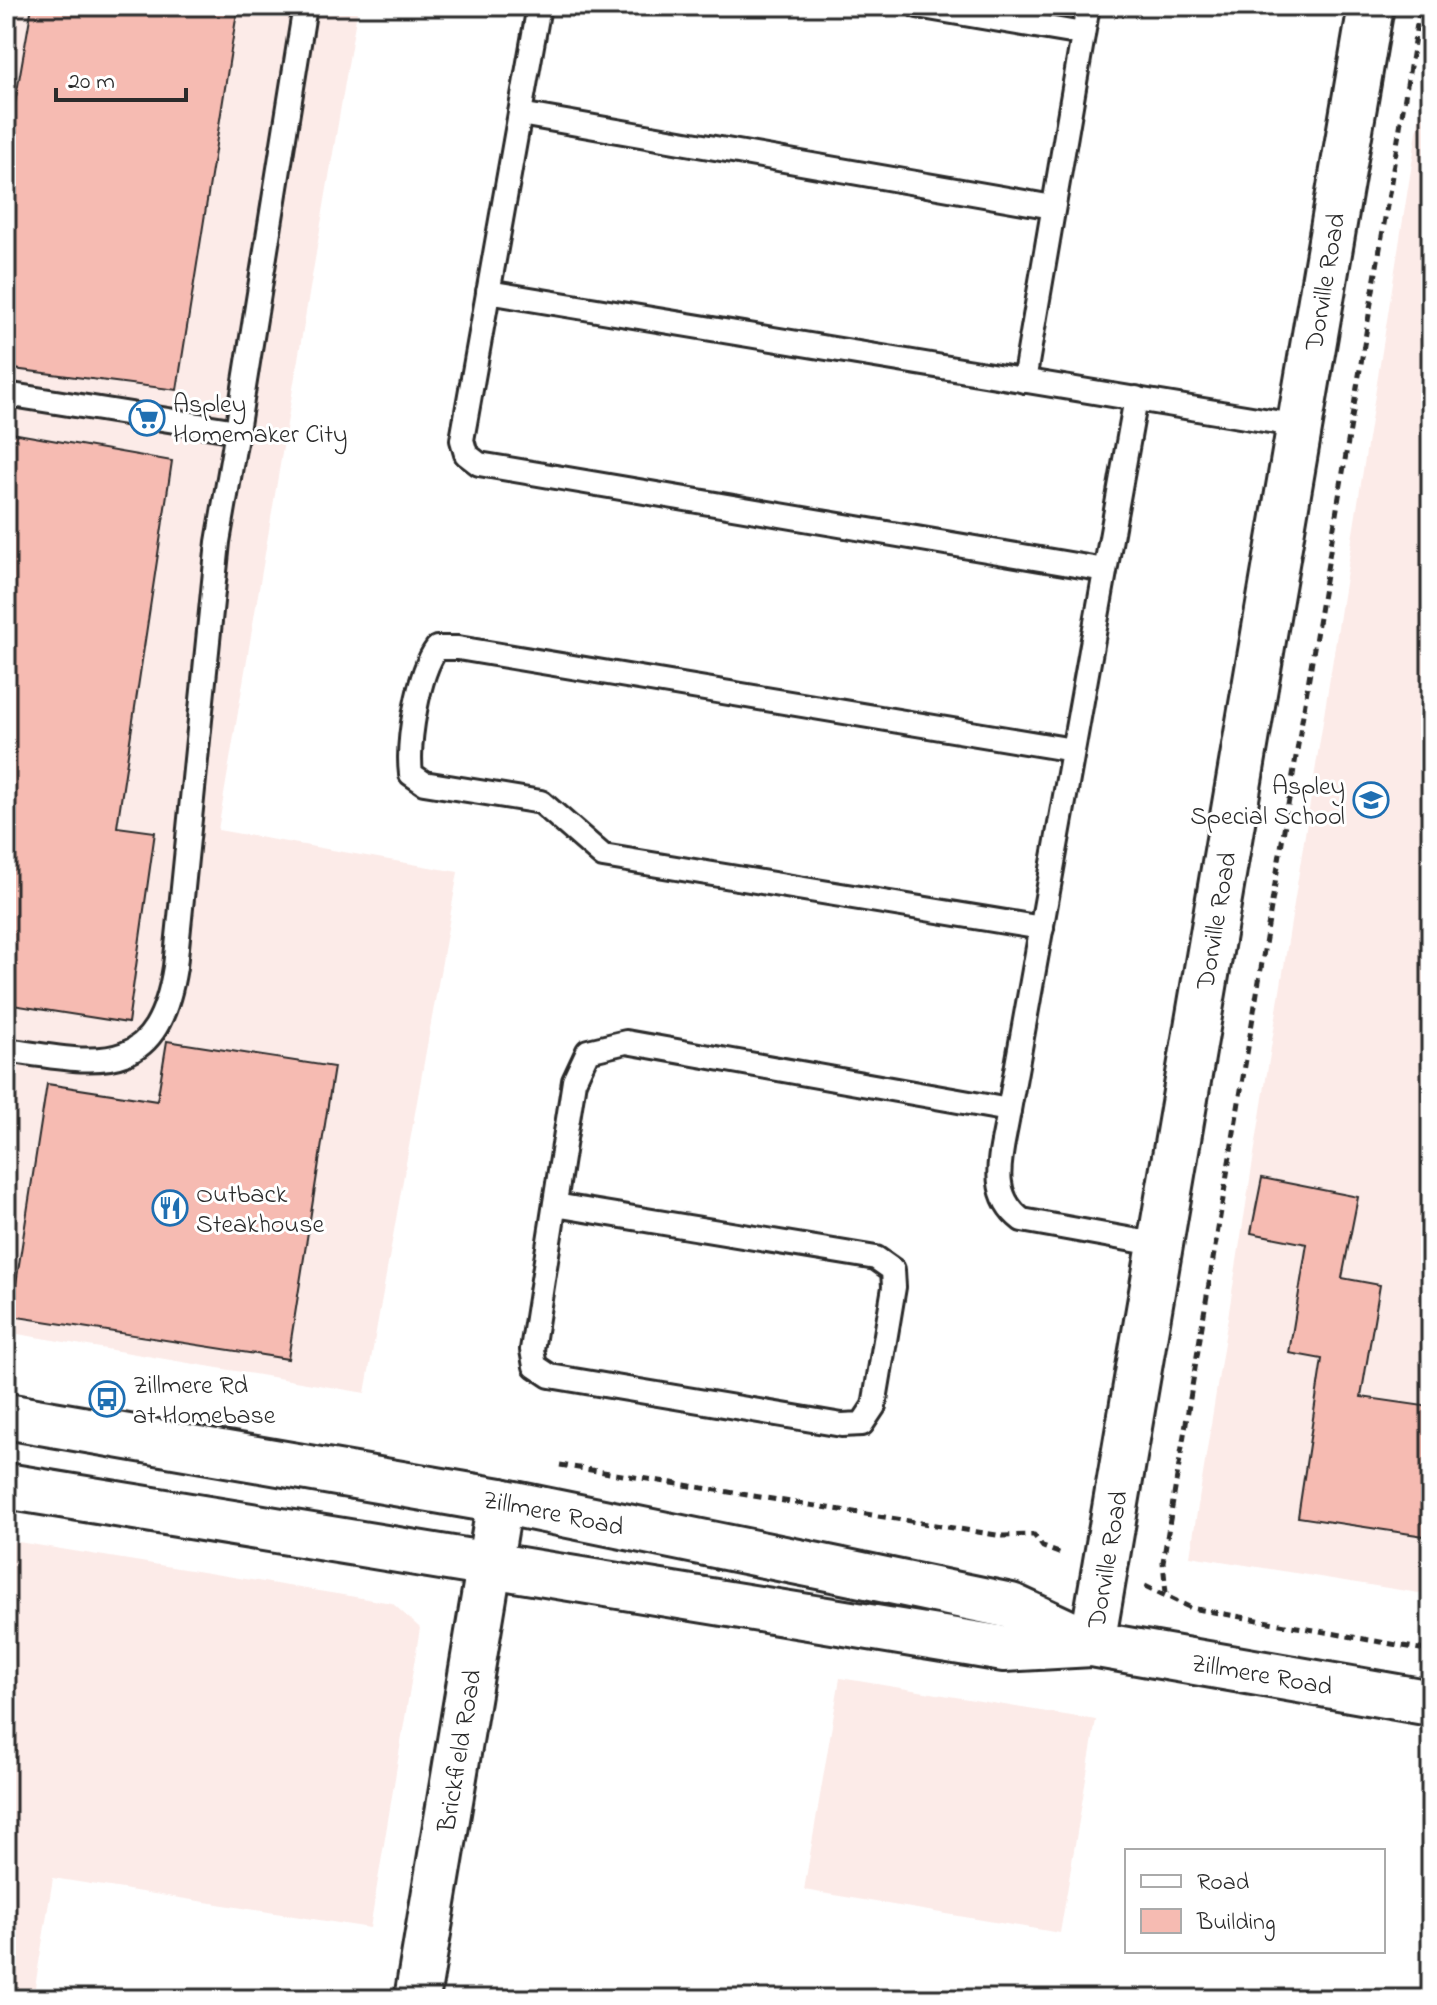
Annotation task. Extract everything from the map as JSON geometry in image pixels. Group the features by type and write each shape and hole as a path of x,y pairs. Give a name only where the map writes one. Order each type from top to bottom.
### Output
{"main road":[{"name":"Dorville Road","path":"1092,1644 1371,6"},
{"name":"Zillmere Road","path":"6,1416 500,1501 1011,1606 1092,1644"},
{"name":"Zillmere Road","path":"6,1486 1004,1649 1092,1644 1431,1703"},
{"name":"Brickfield Road","path":"417,1999 500,1501"}],"lane":[{"path":"6,1050 83,1061 107,1059 133,1051 148,1039 161,1022 175,967 218,542 305,6"},
{"path":"539,6 462,440 466,454 479,464 1105,570"},
{"path":"917,6 1083,34"},
{"path":"1024,381 1088,6"},
{"path":"520,114 1053,207"},
{"path":"488,292 1300,426"},
{"path":"6,394 237,431"},
{"path":"1136,398 1009,1110 998,1189 1005,1207 1022,1220 1161,1245"},
{"path":"1042,928 603,856 541,802 424,783 411,774 412,741 426,663 437,648 458,648 1073,750"},
{"path":"555,1205 876,1258 893,1270 894,1287 874,1406 862,1424 842,1425 550,1376 535,1366 532,1350 574,1081 588,1051 626,1042 1009,1110"}],"path":[{"path":"1420,6 1163,1562 1166,1593 1191,1608 1431,1651"}],"shaded area":[{"name":"Aspley Homemaker City","path":"6,6 358,6 218,830 458,872 365,1393 6,1332"},
{"name":"Aspley Special School","path":"1431,44 1431,1595 1190,1556"},
{"path":"6,1540 392,1603 420,1628 370,1928 53,1878 33,1999 6,1999"},
{"path":"840,1678 1096,1720 1060,1933 804,1890"}],"building":[{"path":"32,6 238,6 177,390 6,368 6,154"},
{"path":"6,432 172,461 117,827 155,832 128,1023 6,1004"},
{"name":"Outback Steakhouse","path":"167,1041 334,1067 288,1359 11,1316 47,1084 157,1101"},
{"path":"1262,1178 1358,1197 1342,1278 1380,1285 1361,1397 1431,1407 1431,1537 1298,1517 1322,1359 1289,1353 1307,1244 1251,1233"}],"place":[{"name":"Aspley Homemaker City","path":"147,418"},
{"name":"Aspley Special School","path":"1371,800"},
{"name":"Outback Steakhouse","path":"170,1208"},
{"name":"Zillmere Rd at Homebase","path":"107,1399"}]}
